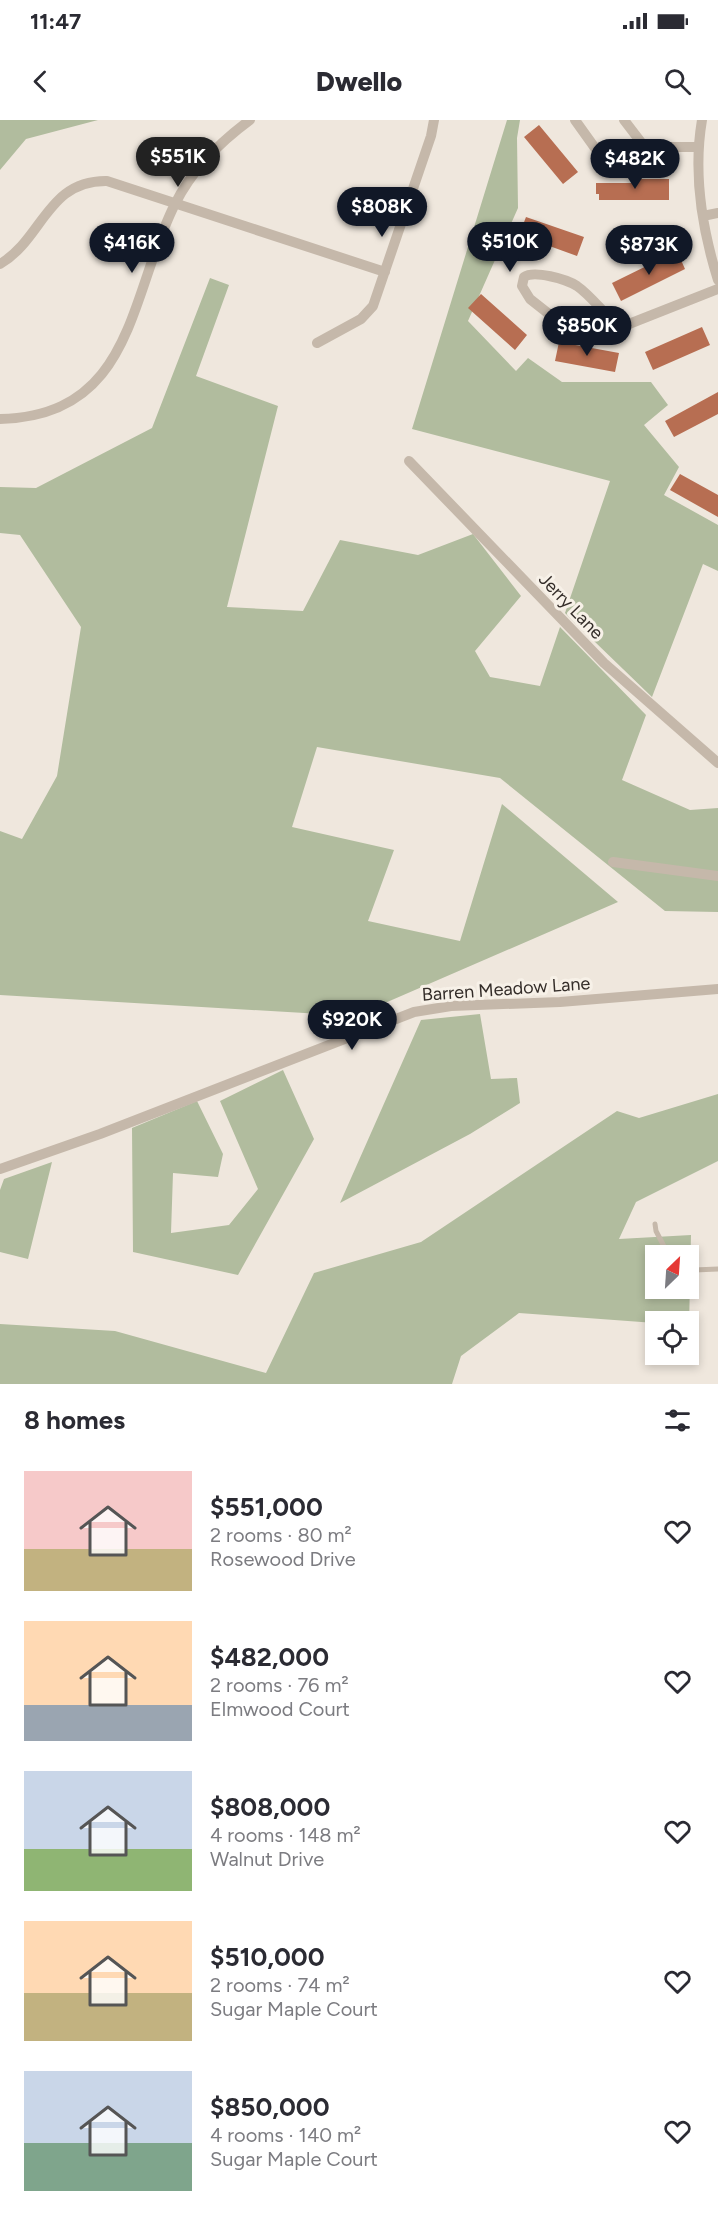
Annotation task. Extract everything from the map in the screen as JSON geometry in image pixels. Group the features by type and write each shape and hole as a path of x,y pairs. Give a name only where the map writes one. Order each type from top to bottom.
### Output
{"street":[{"path":"0,419 30,416 66,403 83,392 105,371 122,344 160,237 176,202 201,165 250,120"},
{"path":"317,343 361,320 373,306 434,120"},
{"path":"575,120 600,155 698,147"},
{"path":"624,120 647,150"},
{"path":"702,120 698,147 698,176 703,216 718,280"},
{"path":"0,264 20,248 58,199 84,183 96,181 114,182 385,272"},
{"path":"703,216 718,213"},
{"path":"614,322 576,286 537,273 529,273 524,277 522,286 530,299 549,314 628,324 718,289"},
{"name":"Jerry Lane","path":"409,462 604,663 718,763"},
{"path":"613,862 718,876"},
{"name":"Barren Meadow Lane","path":"0,1169 100,1134 414,1012 451,1006 560,1002 718,989"}],"lane":[{"path":"655,1224 663,1245"},
{"path":"699,1270 718,1269"}],"green space":[{"path":"0,120 98,120 26,139 0,170"},
{"path":"507,120 520,120 517,138 518,208 468,321 516,371 528,358 562,382 651,382 668,405 644,425 679,467 664,495 718,525 718,571 703,564 652,697 565,613 610,481 412,429"},
{"path":"210,278 229,285 196,376 278,406 227,607 303,611 340,540 418,555 473,534 521,596 475,651 490,677 540,686 560,627 646,715 622,780 690,810 718,808 718,912 665,911 500,778 317,747 292,827 394,850 368,921 460,941 502,804 618,902 355,1016 0,995 0,831 22,839 57,776 81,627 20,535 0,533 0,487 36,488 152,428"},
{"path":"480,1014 491,1079 517,1078 520,1103 470,1134 340,1203 421,1020"},
{"path":"283,1070 314,1139 238,1275 133,1252 132,1128 197,1101 223,1154 218,1177 173,1173 171,1233 229,1225 258,1189 220,1101"},
{"path":"718,1094 718,1161 636,1202 619,1239 691,1235 691,1245 645,1245 645,1299 690,1299 689,1311 645,1311 645,1322 519,1313 461,1356 452,1384 0,1384 0,1324 115,1331 266,1373 314,1273 421,1242 617,1111 639,1118"},
{"path":"52,1162 28,1259 0,1252 0,1190 4,1179"}],"building":[{"path":"539,125 578,172 563,184 524,137"},
{"path":"637,179 669,179 669,200 599,200 599,194 596,194 596,183 637,183"},
{"path":"526,217 584,237 577,256 519,235"},
{"path":"677,251 685,269 621,301 612,283"},
{"path":"481,294 527,335 515,350 468,308"},
{"path":"702,327 710,345 653,370 645,352"},
{"path":"559,342 619,353 615,372 555,361"},
{"path":"718,392 718,414 674,437 665,421"},
{"path":"680,474 718,495 718,517 670,490"}]}
